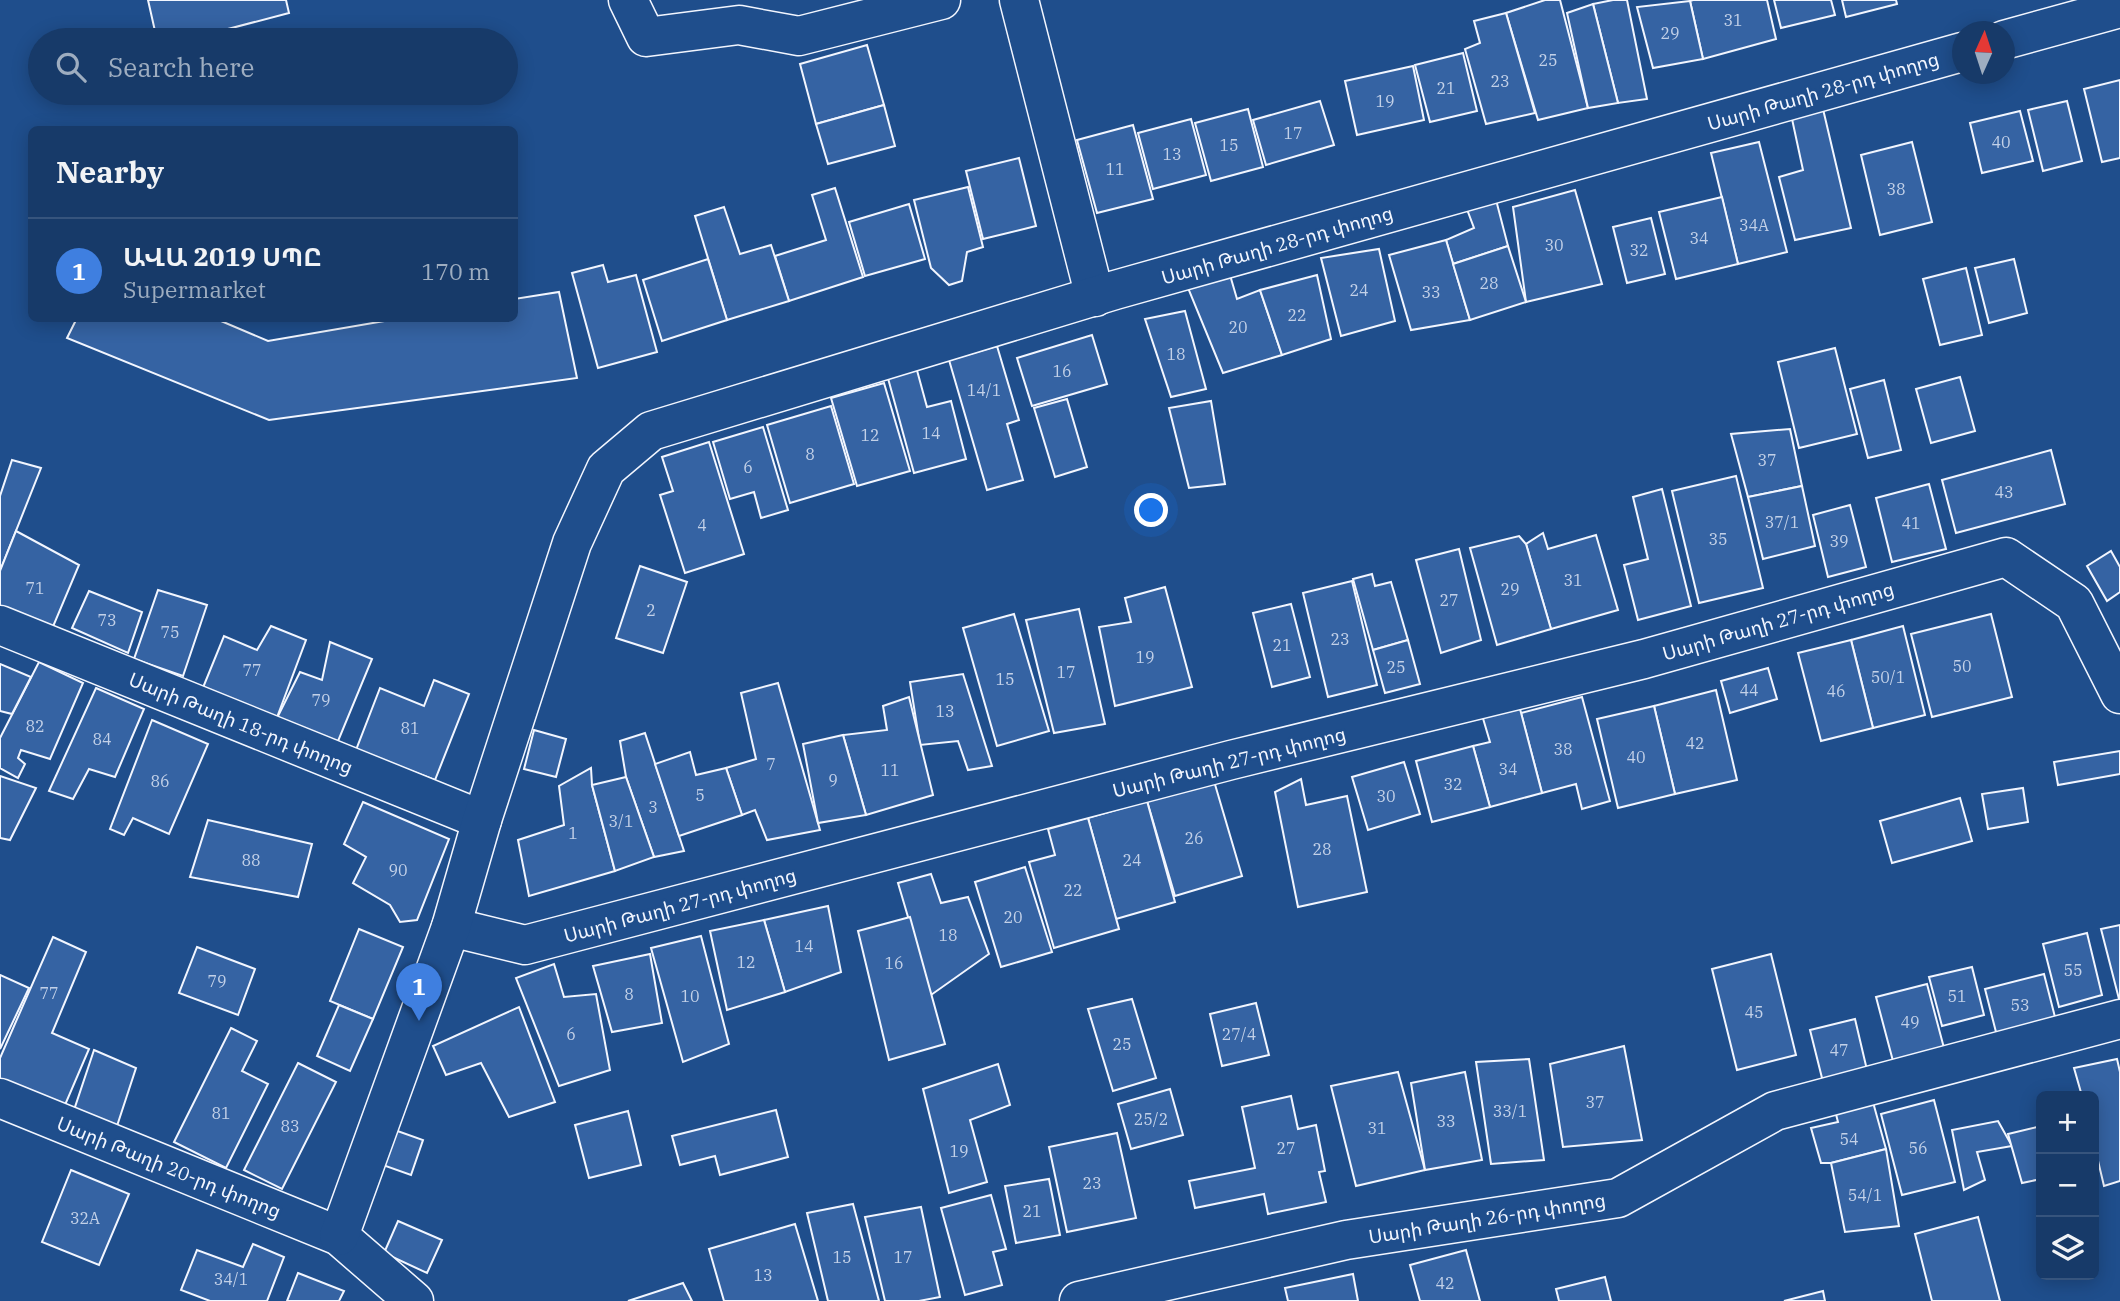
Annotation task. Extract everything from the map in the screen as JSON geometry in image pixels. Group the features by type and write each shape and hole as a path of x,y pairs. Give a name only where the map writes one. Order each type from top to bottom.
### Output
{"street":[{"path":"628,0 646,37 739,25 799,36 941,0"},
{"path":"1018,0 1095,297"},
{"path":"2015,37 2120,8"},
{"name":"Սարի Թաղի 28-րդ փողոց","path":"482,820 572,543 606,469 651,430 1095,297 1952,55"},
{"name":"Սարի Թաղի 27-րդ փողոց","path":"451,927 525,945 1231,760 1644,659 2006,557 2074,603 2120,694"},
{"name":"Սարի Թաղի 18-րդ փողոց","path":"0,625 482,820"},
{"path":"414,1301 339,1236 451,927 482,820"},
{"name":"Սարի Թաղի 26-րդ փողոց","path":"1079,1301 1346,1240 1618,1198 1775,1111 2120,1019"},
{"name":"Սարի Թաղի 20-րդ փողոց","path":"0,1098 339,1236"}],"building":[{"path":"148,0 286,0 289,13 232,28 154,28"},
{"path":"1545,0 1560,0 1588,108 1538,120 1506,13"},
{"path":"1627,0 1647,99 1618,103 1593,4"},
{"path":"1767,0 1776,39 1703,59 1690,1"},
{"path":"1774,0 1831,0 1835,15 1781,28"},
{"path":"1842,0 1896,0 1897,4 1846,17"},
{"path":"1690,1 1703,59 1653,68 1637,7"},
{"path":"1593,4 1618,103 1588,108 1567,13"},
{"path":"1506,13 1535,113 1486,124 1465,49 1480,43 1474,21"},
{"path":"867,45 884,105 816,124 800,64"},
{"path":"1463,53 1477,111 1430,122 1415,65"},
{"path":"1413,66 1424,120 1357,135 1345,81"},
{"path":"2120,80 2120,158 2102,162 2084,89"},
{"path":"1320,101 1334,145 1266,165 1253,120"},
{"path":"2067,101 2082,161 2043,171 2028,110"},
{"path":"884,105 895,146 828,164 816,124"},
{"path":"1248,109 1263,167 1211,181 1195,123"},
{"path":"1823,109 1851,228 1795,240 1779,177 1803,170 1792,119"},
{"path":"2020,111 2033,161 1982,173 1970,123"},
{"path":"1191,119 1206,175 1153,189 1138,133"},
{"path":"1133,125 1153,199 1097,213 1077,140"},
{"path":"1759,142 1787,252 1738,264 1711,153"},
{"path":"1912,142 1932,222 1880,235 1861,155"},
{"path":"1019,158 1036,226 983,239 966,171"},
{"path":"968,187 983,247 967,252 962,281 949,285 931,268 914,200"},
{"path":"835,188 863,277 789,301 775,256 826,240 812,195"},
{"path":"1575,190 1602,284 1526,302 1513,207"},
{"path":"1495,196 1508,246 1453,264 1446,240 1474,228 1465,204"},
{"path":"1722,197 1738,264 1676,279 1659,212"},
{"path":"909,204 925,259 865,276 849,222"},
{"path":"724,207 740,254 771,245 789,301 727,320 695,216"},
{"path":"1651,218 1665,274 1627,283 1613,227"},
{"path":"1446,240 1470,320 1411,330 1389,255"},
{"path":"1508,246 1526,302 1470,320 1453,264"},
{"path":"1379,249 1395,321 1341,336 1321,258"},
{"path":"708,259 727,320 662,341 643,280"},
{"path":"2014,259 2027,313 1989,323 1975,268"},
{"path":"603,265 608,282 636,275 657,352 598,368 572,273"},
{"path":"1966,268 1982,335 1940,345 1923,279"},
{"path":"1230,275 1237,299 1260,290 1282,355 1223,373 1188,288"},
{"path":"1317,275 1331,339 1282,355 1260,290"},
{"path":"559,292 577,378 269,420 67,338 75,322 223,322 268,341 379,322 518,322 518,298"},
{"path":"1185,311 1206,389 1171,397 1145,319"},
{"path":"1092,335 1107,384 1032,406 1017,358"},
{"path":"997,346 1019,420 1007,424 1023,480 987,490 949,360"},
{"path":"1835,348 1857,434 1799,448 1778,362"},
{"path":"915,363 927,407 951,401 966,459 914,473 886,371"},
{"path":"1960,377 1975,431 1931,443 1916,389"},
{"path":"1884,380 1901,450 1868,458 1850,389"},
{"path":"884,383 910,471 857,486 831,398"},
{"path":"1067,399 1087,467 1055,477 1034,408"},
{"path":"1211,401 1225,484 1189,488 1169,408"},
{"path":"831,406 854,484 790,503 767,425"},
{"path":"763,427 788,510 761,518 754,492 730,499 713,442"},
{"path":"1790,429 1802,486 1748,497 1731,434"},
{"path":"709,442 744,554 685,573 660,495 673,491 662,457"},
{"path":"2051,450 2065,504 1956,533 1942,480"},
{"path":"12,460 41,468 0,571 0,496"},
{"path":"1736,476 1763,588 1699,603 1672,491"},
{"path":"1929,484 1946,549 1892,562 1876,498"},
{"path":"1802,486 1815,546 1763,559 1748,497"},
{"path":"1662,489 1691,606 1638,620 1624,565 1648,559 1633,497"},
{"path":"1850,505 1866,567 1828,577 1813,515"},
{"path":"16,531 79,565 52,629 0,606 0,571"},
{"path":"1543,533 1548,549 1596,535 1618,610 1551,629 1526,544"},
{"path":"1519,536 1526,544 1551,629 1497,645 1470,548"},
{"path":"1459,549 1481,640 1441,653 1416,560"},
{"path":"2111,551 2120,567 2120,592 2107,601 2087,566"},
{"path":"640,566 687,582 663,653 616,638"},
{"path":"1372,574 1375,586 1391,582 1408,640 1373,650 1353,579"},
{"path":"1352,581 1377,685 1328,697 1303,593"},
{"path":"1165,587 1192,687 1115,706 1099,627 1131,622 1125,598"},
{"path":"158,590 207,605 183,676 134,659"},
{"path":"89,591 142,612 128,653 72,628"},
{"path":"1291,604 1310,677 1272,687 1253,613"},
{"path":"1079,609 1105,724 1054,733 1026,620"},
{"path":"1014,614 1049,731 997,746 963,628"},
{"path":"1991,614 2012,697 1932,717 1911,634"},
{"path":"271,626 306,640 276,720 202,690 224,636 257,650"},
{"path":"1903,626 1925,715 1873,728 1851,640"},
{"path":"1408,640 1420,684 1385,693 1373,650"},
{"path":"1851,640 1873,728 1821,741 1798,653"},
{"path":"330,642 372,659 336,746 276,720 300,672 322,680"},
{"path":"39,662 83,683 50,759 21,750 18,758 25,764 18,778 0,768 0,738"},
{"path":"0,664 31,677 12,714 0,711"},
{"path":"1768,668 1777,699 1730,713 1721,681"},
{"path":"963,674 992,766 968,770 958,741 920,745 910,682"},
{"path":"434,680 469,694 435,780 356,750 380,688 424,706"},
{"path":"778,683 820,830 767,840 755,810 742,815 726,768 756,759 741,693"},
{"path":"96,688 144,709 115,777 89,769 73,799 49,791"},
{"path":"1716,690 1737,780 1675,794 1654,706"},
{"path":"909,697 933,795 866,815 843,735 887,730 883,706"},
{"path":"1582,697 1610,801 1582,809 1576,784 1542,793 1521,713"},
{"path":"1519,705 1542,793 1490,807 1473,746 1490,742 1482,715"},
{"path":"1654,706 1675,794 1618,808 1597,719"},
{"path":"152,720 208,744 169,834 133,818 124,835 110,829"},
{"path":"534,730 566,739 556,777 524,769"},
{"path":"645,733 684,851 654,857 626,777 620,741"},
{"path":"843,735 866,815 818,823 803,744"},
{"path":"1473,746 1490,807 1432,822 1416,761"},
{"path":"2120,751 2120,774 2058,785 2054,762"},
{"path":"690,752 696,775 726,768 742,815 679,836 655,764"},
{"path":"1404,762 1420,814 1368,830 1352,777"},
{"path":"591,768 592,785 615,871 529,896 518,840 564,825 559,786"},
{"path":"0,776 36,788 10,840 0,838"},
{"path":"626,777 654,857 615,871 592,785"},
{"path":"1301,779 1306,805 1347,796 1367,892 1298,907 1275,792"},
{"path":"1214,781 1242,876 1175,896 1147,801"},
{"path":"2023,788 2028,822 1988,829 1982,794"},
{"path":"1960,798 1972,841 1892,863 1880,821"},
{"path":"1147,801 1175,902 1116,919 1088,818"},
{"path":"363,802 449,839 417,920 400,922 390,905 353,883 366,857 344,844"},
{"path":"1088,818 1119,929 1054,948 1029,862 1055,855 1048,829"},
{"path":"208,820 312,844 298,897 190,877"},
{"path":"1025,867 1052,952 1001,967 975,882"},
{"path":"931,874 941,903 968,897 989,954 931,995 898,883"},
{"path":"828,906 841,972 785,992 764,920"},
{"path":"910,917 945,1044 889,1060 858,931"},
{"path":"764,920 785,992 727,1010 710,931"},
{"path":"2120,925 2120,999 2119,999 2101,929"},
{"path":"359,929 403,947 373,1019 330,1001"},
{"path":"2087,933 2102,995 2059,1007 2043,944"},
{"path":"701,936 729,1044 683,1062 651,948"},
{"path":"53,937 86,952 52,1033 89,1049 65,1105 0,1079 0,1058"},
{"path":"197,947 255,969 238,1015 179,993"},
{"path":"650,954 662,1023 612,1032 593,966"},
{"path":"1771,954 1796,1055 1737,1070 1712,969"},
{"path":"554,964 564,997 596,994 610,1070 559,1086 516,978"},
{"path":"1972,967 1984,1015 1942,1026 1929,977"},
{"path":"2044,974 2056,1021 1997,1036 1985,989"},
{"path":"0,975 29,988 0,1049"},
{"path":"1927,984 1944,1048 1893,1061 1876,997"},
{"path":"1132,999 1156,1078 1113,1091 1088,1009"},
{"path":"1256,1003 1269,1055 1222,1066 1210,1014"},
{"path":"339,1005 373,1019 350,1071 317,1056"},
{"path":"519,1007 555,1102 509,1117 481,1063 446,1075 433,1046"},
{"path":"1855,1019 1867,1070 1823,1082 1810,1030"},
{"path":"231,1028 257,1041 242,1071 268,1084 226,1168 174,1142"},
{"path":"1624,1046 1642,1140 1563,1147 1550,1064"},
{"path":"94,1050 136,1068 116,1129 73,1113"},
{"path":"1529,1059 1544,1160 1491,1164 1476,1062"},
{"path":"2117,1059 2120,1072 2120,1181 2104,1186 2099,1165 2099,1091 2081,1091 2074,1068"},
{"path":"298,1063 336,1082 282,1189 244,1170"},
{"path":"998,1064 1010,1105 970,1120 987,1182 949,1193 923,1089"},
{"path":"1398,1072 1425,1170 1356,1186 1331,1086"},
{"path":"1465,1072 1482,1160 1425,1170 1411,1083"},
{"path":"1170,1089 1183,1135 1131,1149 1118,1104"},
{"path":"1871,1095 1886,1149 1831,1163 1821,1163 1811,1128 1838,1122 1833,1103"},
{"path":"1291,1096 1298,1129 1316,1125 1325,1171 1319,1172 1326,1202 1268,1214 1264,1194 1195,1208 1189,1181 1255,1168 1242,1107"},
{"path":"1934,1100 1955,1182 1902,1195 1881,1114"},
{"path":"776,1110 788,1157 720,1175 715,1156 680,1165 672,1136"},
{"path":"628,1111 641,1165 589,1178 575,1125"},
{"path":"1998,1121 2012,1146 1977,1152 1985,1180 1964,1190 1952,1130"},
{"path":"2036,1127 2036,1180 2022,1183 2008,1134"},
{"path":"389,1128 423,1140 411,1175 377,1163"},
{"path":"1117,1133 1136,1218 1067,1232 1049,1147"},
{"path":"1886,1149 1899,1226 1845,1232 1831,1163"},
{"path":"71,1170 129,1194 99,1265 42,1242"},
{"path":"1049,1179 1060,1235 1016,1243 1005,1186"},
{"path":"991,1195 1006,1249 993,1252 1002,1285 965,1295 941,1208"},
{"path":"853,1204 879,1301 828,1301 807,1213"},
{"path":"921,1207 940,1297 919,1301 885,1301 865,1217"},
{"path":"1978,1217 2000,1301 1932,1301 1915,1234"},
{"path":"398,1221 442,1240 427,1273 384,1253"},
{"path":"795,1224 818,1301 724,1301 709,1249"},
{"path":"253,1244 284,1257 267,1301 210,1301 181,1290 197,1250 243,1267"},
{"path":"1466,1250 1480,1301 1420,1301 1410,1265"},
{"path":"298,1273 344,1291 339,1301 287,1301"},
{"path":"1353,1274 1358,1301 1288,1301 1285,1288"},
{"path":"1605,1277 1611,1301 1559,1301 1556,1289"},
{"path":"683,1283 692,1301 628,1301"},
{"path":"1823,1291 1825,1301 1784,1301"}],"place":[{"name":"ԱՎԱ 2019 ՍՊԸ","path":"419,1021"}]}
